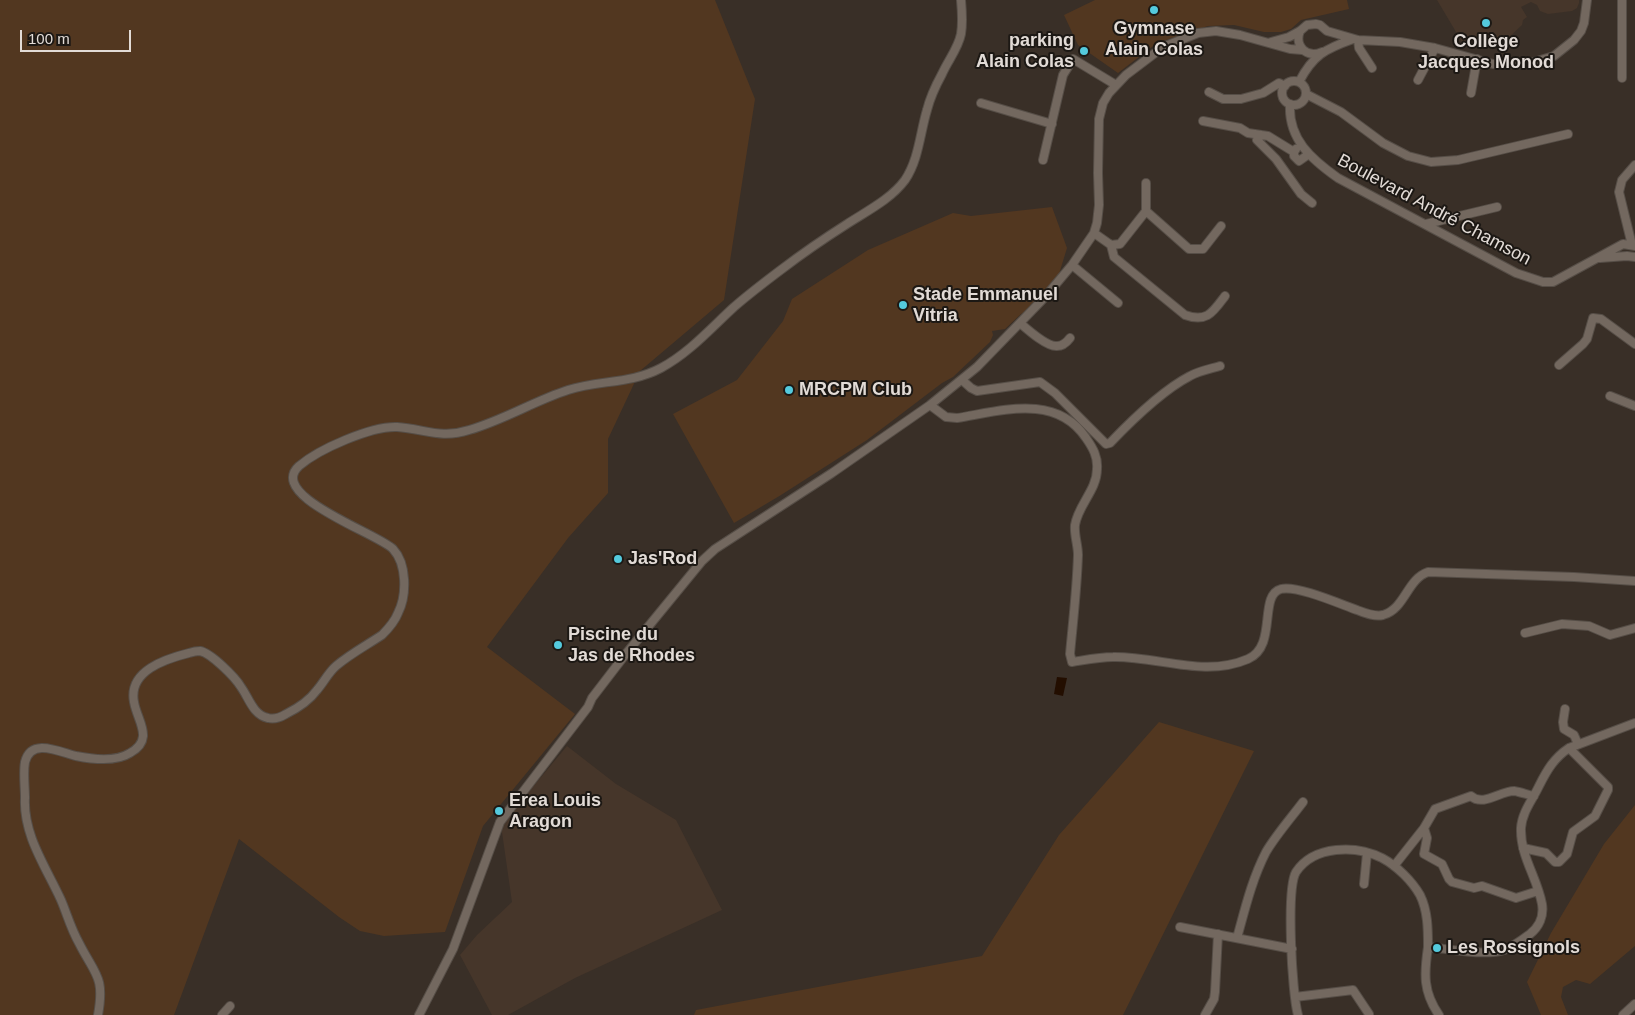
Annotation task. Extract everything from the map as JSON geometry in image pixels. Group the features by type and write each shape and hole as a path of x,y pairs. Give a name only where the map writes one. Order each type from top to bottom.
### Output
{"street":[{"path":"98,1015 102,992 99,978 78,943 37,852 27,824 24,801 28,756 39,748 48,748 75,756 91,758 113,758 128,755 144,737 142,723 134,702 134,687 141,674 151,667 194,652 199,651 209,655 231,676 242,687 261,716 269,719 279,718 311,697 338,664 388,629 398,614 404,589 401,561 393,548 350,525 303,496 293,484 292,477 295,470 306,461 326,450 368,432 396,427 442,435 454,434 487,425 550,396 573,388 638,378 660,369 682,356 736,305 826,237 881,202 904,180 916,154 930,100 941,75 958,45 963,23 961,0"},
{"path":"1269,42 1289,37 1307,25 1316,24 1327,31 1355,40 1400,42 1435,48 1493,64 1515,65 1538,62 1554,56 1568,46 1581,31 1584,23 1586,0"},
{"path":"1622,0 1622,78"},
{"path":"419,1015 453,950 500,822 588,707 592,698 614,668 702,561 715,549 840,468 930,405 962,380 1045,297 1072,265 1094,233 1098,223 1100,205 1098,173 1099,119 1103,103 1116,85 1163,47 1198,33 1216,31 1317,54 1355,40"},
{"path":"1300,31 1298,41 1305,52 1305,70"},
{"path":"1299,82 1305,70 1323,51 1329,41 1327,31"},
{"path":"1355,40 1372,68"},
{"path":"1418,80 1435,48"},
{"path":"1044,160 1063,75 1073,59 1116,85"},
{"path":"1471,93 1477,59"},
{"path":"1306,94 1300,103 1290,104 1283,96 1285,86 1291,82 1299,82 1304,87 1306,94 1341,112 1383,144 1408,156 1431,162 1458,160 1568,134"},
{"path":"1209,92 1223,99 1241,99 1263,93 1279,83 1285,86"},
{"path":"982,103 1052,124"},
{"name":"Boulevard André Chamson","path":"1290,104 1292,126 1302,145 1323,167 1338,178 1516,273 1543,282 1554,282 1623,244 1634,244"},
{"path":"1203,121 1240,128 1248,133 1268,136 1294,152 1294,156 1299,161 1309,154"},
{"path":"1261,135 1258,140 1276,160 1301,194 1312,203"},
{"path":"1294,152 1302,145"},
{"path":"1633,257 1625,250 1628,246 1634,244 1619,192 1622,180 1635,165"},
{"path":"1110,245 1120,244 1146,211 1146,183"},
{"path":"1426,224 1498,207"},
{"path":"1146,211 1189,249 1203,249 1221,226"},
{"path":"1094,233 1110,245 1114,257 1185,315 1193,318 1207,316 1215,310 1225,296"},
{"name":"Boulevard André Chamson","path":"1600,258 1633,257"},
{"path":"1072,265 1118,303"},
{"path":"1559,365 1587,339 1593,318 1601,319 1635,344"},
{"path":"1020,323 1032,334 1052,345 1064,344 1070,338"},
{"path":"962,380 977,391 1040,382 1055,393 1106,444 1172,386 1192,375 1220,366"},
{"path":"1610,396 1635,406"},
{"path":"930,405 946,417 957,418 1034,407 1050,410 1067,419 1082,432 1095,451 1098,471 1089,496 1078,512 1075,528 1078,554 1070,654 1072,662 1114,657 1207,668 1248,659 1257,652 1265,636 1270,599 1275,591 1283,588 1296,589 1366,614 1381,616 1395,608 1417,578 1428,572 1635,581"},
{"path":"1525,633 1562,624 1589,626 1610,635 1635,628"},
{"path":"1565,709 1564,729 1574,735 1578,744"},
{"path":"1428,947 1486,953 1509,948 1533,932 1540,921 1542,906 1522,848 1522,822 1526,810 1554,760 1569,748 1635,723"},
{"path":"1522,848 1546,853 1555,862 1560,862 1567,854 1573,832 1595,816 1608,790 1608,787 1569,748"},
{"path":"1394,866 1424,828 1435,809 1471,796 1482,800 1513,791 1534,796"},
{"path":"1238,938 1253,882 1261,862 1267,850 1303,802"},
{"path":"1424,828 1427,838 1424,854 1442,864 1452,882 1474,888 1482,886 1516,898 1538,891"},
{"path":"1298,1015 1292,949 1292,885 1294,874 1317,854 1334,850 1367,853 1382,858 1394,866 1414,886 1425,906 1428,927 1426,990 1431,1004 1439,1015"},
{"path":"1364,884 1367,853"},
{"path":"1180,926 1292,949"},
{"path":"1205,1015 1215,992 1218,934"},
{"path":"1295,997 1353,986 1369,1014"},
{"path":"1623,1015 1635,1004"},
{"path":"222,1015 230,1006"}],"shaded area":[{"path":"0,0 715,0 755,99 724,300 640,371 608,439 608,493 568,538 487,647 575,714 483,826 445,932 384,936 360,931 339,917 239,839 174,1015 0,1015"},
{"path":"1095,0 1347,0 1349,9 1301,20 1291,29 1281,32 1264,32 1234,25 1208,26 1157,43 1118,73 1078,45 1064,15"},
{"name":"Collège Jacques Monod","path":"1437,0 1579,0 1579,3 1577,8 1572,11 1548,14 1540,11 1537,5 1531,2 1521,7 1527,17 1523,20 1522,25 1502,44 1465,47"},
{"path":"1052,207 1067,248 1059,274 1027,311 1005,329 992,331 993,335 990,342 953,377 942,383 867,440 734,523 673,414 737,380 783,321 792,299 868,250 953,213 971,216"},
{"path":"1057,677 1067,678 1063,696 1054,694"},
{"path":"1159,722 1254,751 1123,1015 694,1015 696,1010 982,956 1059,835"},
{"path":"567,746 616,784 676,820 722,910 575,978 508,1015 492,1015 460,955 477,935 512,902 501,825"},
{"path":"1635,805 1635,946 1590,984 1576,980 1563,987 1561,997 1568,1015 1541,1015 1527,982 1551,933 1604,844"}],"place":[{"name":"Gymnase Alain Colas","path":"1154,10"},
{"name":"Collège Jacques Monod","path":"1486,23"},
{"name":"parking Alain Colas","path":"1084,51"},
{"name":"Stade Emmanuel Vitria","path":"903,305"},
{"name":"MRCPM Club","path":"789,390"},
{"name":"Jas'Rod","path":"618,559"},
{"name":"Piscine du Jas de Rhodes","path":"558,645"},
{"name":"Erea Louis Aragon","path":"499,811"},
{"name":"Les Rossignols","path":"1437,948"}]}
